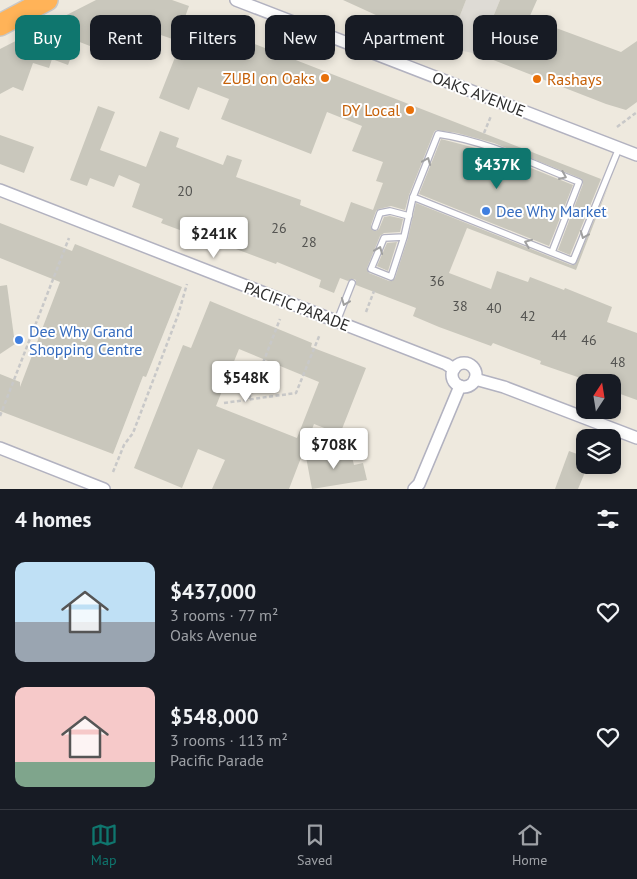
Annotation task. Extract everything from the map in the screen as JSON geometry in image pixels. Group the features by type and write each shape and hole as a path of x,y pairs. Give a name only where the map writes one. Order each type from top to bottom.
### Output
{"highway":[{"path":"0,25 47,0"}],"street":[{"name":"OAKS AVENUE","path":"236,0 345,42"},
{"name":"OAKS AVENUE","path":"390,60 637,155"},
{"name":"PACIFIC PARADE","path":"0,190 337,321 446,364 454,369"},
{"path":"459,364 467,364 473,368 476,375 475,379 467,386 460,386 454,381 454,369 459,364"},
{"path":"475,379 504,387 637,438"},
{"path":"414,489 419,484 460,386"},
{"path":"0,448 104,489"}],"lane":[{"path":"404,237 384,238 371,269 391,277 404,237 413,197 438,134 462,137 579,182 552,252"},
{"path":"413,197 574,261 619,148"},
{"path":"375,226 380,213 390,211 409,216"},
{"path":"337,321 352,283"}],"path":[{"path":"617,127 637,112"},
{"path":"484,133 491,116"},
{"path":"0,416 69,238"},
{"path":"113,472 124,444 134,434 178,316 187,284"},
{"path":"366,312 374,292"},
{"path":"249,399 280,319"},
{"path":"224,403 296,393 320,334"}],"shaded area":[{"path":"466,0 500,0 494,15 473,15 473,53 463,51 463,15 460,15"}],"building":[{"path":"96,0 172,0 189,6 186,15 171,15 171,39 161,35 161,15 90,15 90,46 80,42 80,15 67,15"},
{"path":"343,0 466,0 460,15 376,15"},
{"path":"500,0 537,0 530,15 494,15"},
{"path":"557,28 621,52 637,41 637,102 626,110 493,60 557,60"},
{"path":"15,41 15,60 52,60 49,68 33,63 23,91 13,87 0,94 0,49"},
{"path":"255,44 265,48 265,60 295,60 601,179 570,255 558,250 583,184 582,179 494,143 457,133 436,130 409,195 405,210 391,206 379,209 376,211 371,225 372,230 376,231 379,229 384,217 390,216 403,219 400,232 384,233 380,236 367,268 369,273 389,281 395,278 408,238 416,203 575,265 610,182 576,270 467,228 449,273 491,289 497,271 528,282 530,277 564,290 565,288 612,307 607,322 637,333 637,400 621,394 621,374 576,374 576,376 540,364 541,361 493,343 491,346 413,316 416,308 356,285 356,280 348,281 340,278 334,293 319,287 321,280 277,262 276,264 161,223 163,219 132,207 140,184 119,175 114,187 90,178 87,186 70,180 98,106 115,112 100,150 146,167 160,131 179,138 176,147 223,165 227,155 242,160 236,177 301,200 300,205 344,222 351,202 373,210 383,183 376,181 383,162 352,151 362,126 327,112 311,154 221,119 229,99 198,87 189,110 159,98 174,60 255,60"},
{"path":"55,60 70,60 68,65"},
{"path":"0,135 34,147 24,173 0,164"},
{"path":"441,139 491,152 573,185 549,246 419,194"},
{"path":"0,223 72,251 75,244 182,287 146,377 143,376 113,454 0,411 0,374 20,382 20,387 60,282 0,258"},
{"path":"397,242 388,271 377,266 387,243"},
{"path":"7,285 15,344 0,354 0,286"},
{"path":"210,301 312,343 311,347 366,368 340,434 314,424 289,489 212,489 225,460 198,449 182,488 134,468 183,345 191,348","holes":["239,349 319,382 297,438 216,406"]},
{"path":"341,451 342,459 352,457 354,465 363,463 367,480 312,489 306,457"},
{"path":"569,451 576,454 576,474 584,474 578,489 555,489"}],"place":[{"name":"ZUBI on Oaks","path":"325,78"},
{"name":"Rashays","path":"537,79"},
{"name":"DY Local","path":"410,110"},
{"name":"Dee Why Market","path":"486,211"},
{"name":"Dee Why Grand Shopping Centre","path":"19,340"}]}
